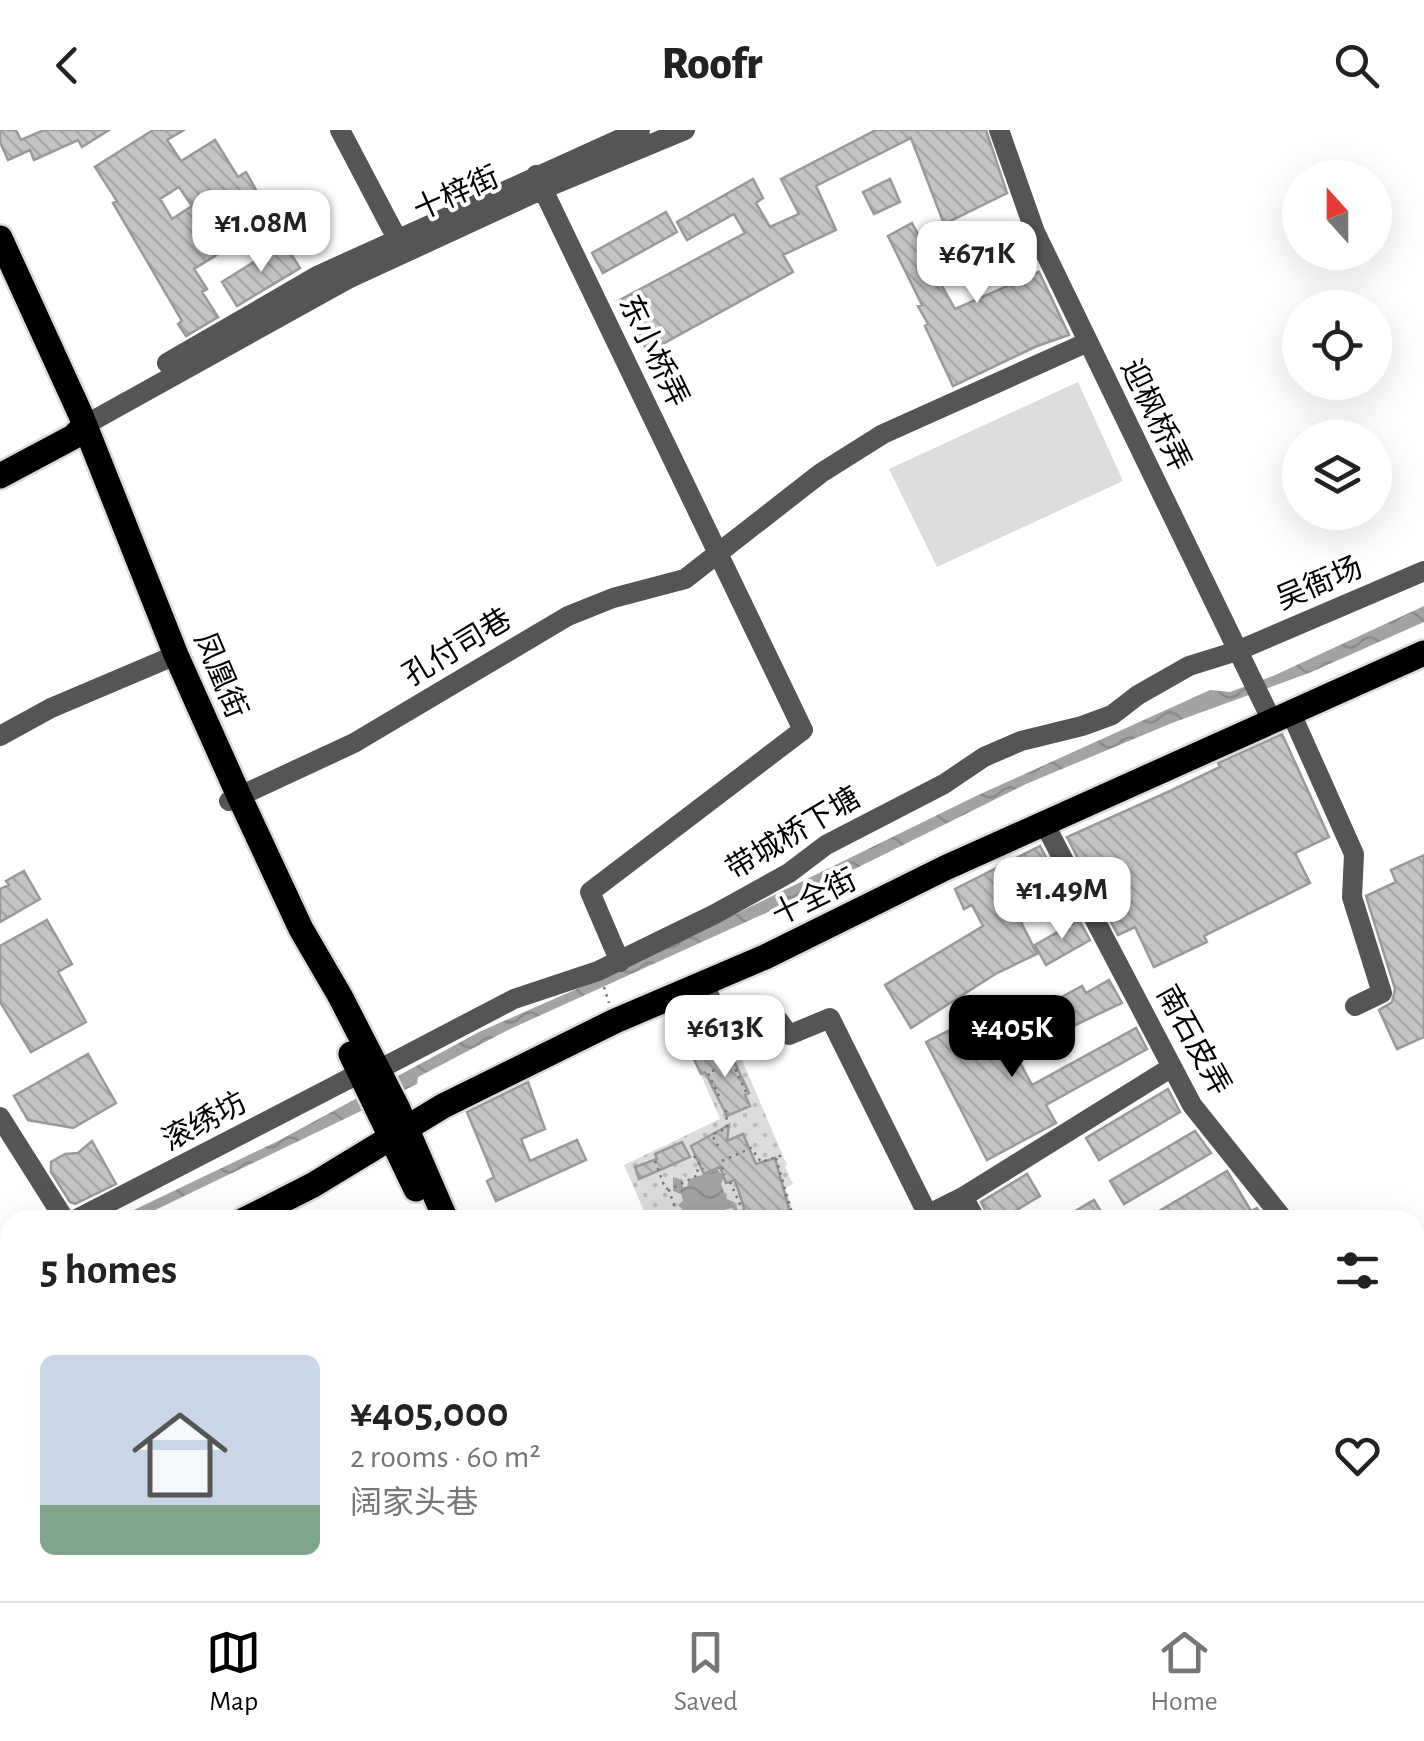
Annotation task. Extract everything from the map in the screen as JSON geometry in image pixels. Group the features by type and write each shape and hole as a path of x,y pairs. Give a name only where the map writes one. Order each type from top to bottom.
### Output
{"main road":[{"name":"凤凰街","path":"0,238 234,798 394,1122"},
{"name":"凤凰街","path":"0,267 76,425"},
{"name":"十梓街","path":"0,459 76,425"},
{"name":"十梓街","path":"0,476 76,425"},
{"name":"十全街","path":"263,1210 312,1184 394,1122 1424,653"},
{"path":"394,1122 427,1210"},
{"path":"394,1122 441,1210"}],"street":[{"path":"340,130 401,246"},
{"name":"十梓街","path":"76,425 319,275 401,246 540,182 640,130"},
{"name":"十梓街","path":"540,182 685,130"},
{"name":"迎枫桥弄","path":"1000,130 1035,232 1255,688 1281,718 1354,854 1352,897 1382,993 1355,1006"},
{"name":"东小桥弄","path":"540,182 803,730 590,892 620,962"},
{"name":"孔付司巷","path":"234,798 354,743 568,616 613,598 685,579 821,472 883,434 1088,342"},
{"name":"吴衙场","path":"1237,651 1424,571"},
{"name":"带城桥下塘","path":"369,1071 514,998 620,962 789,873 826,845 944,784 984,757 1021,741 1112,714 1138,694 1189,666 1237,651"},
{"path":"0,736 50,708 172,657"},
{"name":"南石皮弄","path":"1044,823 1192,1105 1276,1210"},
{"path":"704,984 730,1042 779,1020 789,1036 830,1018 919,1210"},
{"path":"938,1210 1172,1068"},
{"name":"滚绣坊","path":"95,1210 369,1071"},
{"path":"0,1116 59,1210"},
{"path":"963,1197 970,1210"}],"path":[{"path":"600,976 612,1010"},
{"path":"719,1096 708,1073 732,1062 747,1094"},
{"path":"718,1146 712,1134 727,1128 726,1110"},
{"path":"725,1175 722,1164 751,1148 761,1162 783,1155"},
{"path":"694,1156 703,1168"},
{"path":"776,1157 791,1210"},
{"path":"655,1161 664,1188 670,1189 699,1174 697,1166"},
{"path":"658,1170 667,1166"},
{"path":"730,1182 740,1210"},
{"path":"670,1189 676,1210"}],"shaded area":[{"path":"1078,382 1123,481 937,567 889,469"},
{"path":"726,1044 735,1062 742,1060 787,1165 793,1184 785,1188 793,1210 644,1210 624,1165 720,1119 694,1059"}],"water":[{"path":"1424,606 1424,622 1309,673 1172,723 1026,784 770,911 508,1030 418,1077 417,1084 155,1210 134,1210 276,1142 479,1032 638,962 976,796 1210,690 1230,692"},
{"path":"718,1170 724,1178 721,1184 727,1199 738,1210 683,1210 678,1205 683,1201 681,1194 673,1191 673,1177 683,1180 683,1187 687,1187 689,1179"}],"building":[{"path":"0,130 16,130 21,140 44,130 109,130 82,147 78,140 34,160 30,150 8,160 0,142"},
{"path":"153,130 184,130 167,140 181,161 215,140 238,177 246,172 273,220 194,269 207,289 202,292 218,317 186,336 178,324 182,321 95,167","holes":["179,187 192,206 172,219 160,199"]},
{"path":"876,130 986,130 1007,193 944,224 911,138 816,186 836,230 783,255 793,272 648,352 618,301 745,233 734,214 687,240 677,222 753,179 763,198 756,203 770,227 799,214 781,179"},
{"path":"890,179 900,202 874,214 863,192"},
{"path":"666,212 677,232 603,273 592,253"},
{"path":"912,223 932,260 999,226 1012,251 942,286 955,309 1039,272 1069,335 953,386 925,326 928,324 918,306 922,305 888,236"},
{"path":"284,243 300,268 237,306 222,282"},
{"path":"1282,734 1329,837 1295,853 1310,883 1204,936 1207,942 1154,967 1135,927 1118,935 1067,837 1170,791 1220,767 1218,763"},
{"path":"1040,846 1069,900 1021,922 1037,954 997,973 911,1028 885,985 983,926 972,905 964,909 955,889"},
{"path":"1424,855 1424,1037 1397,1049 1379,1010 1392,1002 1395,989 1366,896 1396,882 1391,870"},
{"path":"24,871 40,899 0,922 0,889"},
{"path":"47,920 72,964 58,972 86,1022 31,1052 0,1002 0,946"},
{"path":"1079,920 1090,940 1046,965 1035,945"},
{"path":"1109,980 1122,1003 1073,1026 1058,999 1082,986 1086,993"},
{"path":"996,1007 1008,1031 1004,1033 1032,1085 1136,1028 1147,1049 1046,1105 1056,1123 987,1160 926,1042"},
{"path":"718,1048 731,1055 749,1093 745,1095 750,1106 727,1116 705,1072 701,1074 694,1059"},
{"path":"88,1054 116,1103 73,1128 28,1120 14,1096"},
{"path":"528,1082 545,1129 521,1139 530,1161 577,1140 586,1160 496,1201 487,1181 494,1177 467,1112"},
{"path":"1168,1089 1180,1112 1099,1160 1086,1138"},
{"path":"729,1125 727,1141 743,1134 756,1164 775,1158 789,1210 745,1210 735,1180 726,1183 720,1167 704,1174 691,1146"},
{"path":"1195,1131 1211,1153 1124,1204 1110,1181"},
{"path":"92,1141 116,1184 75,1204 51,1172 51,1162 65,1154 78,1153"},
{"path":"682,1142 690,1157 639,1179 635,1167 657,1159 655,1154"},
{"path":"1227,1171 1250,1210 1161,1210"},
{"path":"1027,1174 1040,1196 1017,1210 985,1210 981,1202"},
{"path":"1094,1200 1100,1210 1077,1210"}]}
